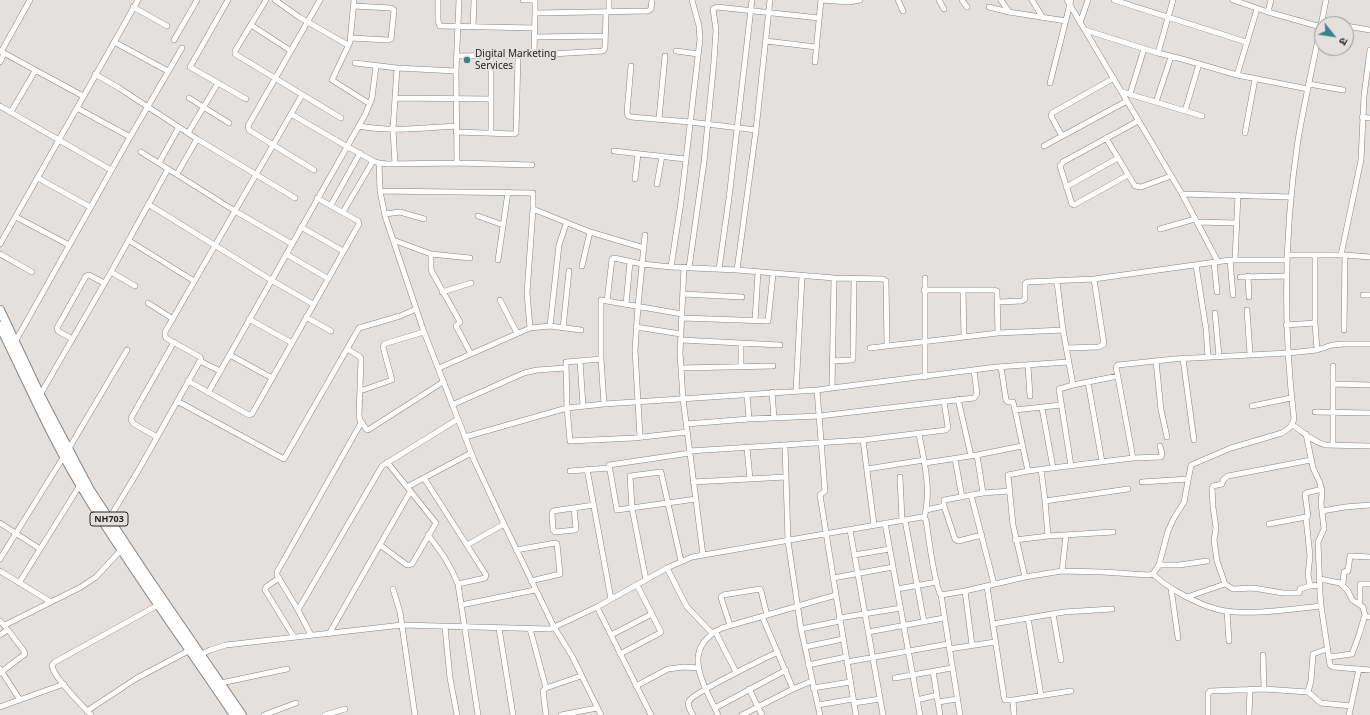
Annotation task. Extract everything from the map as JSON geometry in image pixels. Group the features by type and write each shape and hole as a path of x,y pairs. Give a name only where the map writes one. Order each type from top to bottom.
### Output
{"highway":[{"name":"NH703","path":"0,310 40,394 80,485 146,575 199,656 234,715"},
{"name":"NH703","path":"0,327 46,424 90,490 121,550 190,650 199,656 221,683 242,715"}],"street":[{"path":"0,62 2,52 30,0"},
{"path":"0,244 138,0"},
{"path":"174,40 197,0"},
{"path":"228,0 190,67 246,99"},
{"path":"266,0 235,51 235,54 274,79 341,118"},
{"path":"275,0 308,22 348,45"},
{"path":"314,170 249,130 248,126 320,0"},
{"path":"438,0 439,24 444,26 534,28"},
{"path":"457,163 456,56 459,0"},
{"path":"473,27 474,0"},
{"path":"523,0 535,0 534,55"},
{"path":"456,56 518,56 603,51 605,48 609,0"},
{"path":"535,13 607,13 648,11 651,10 652,0"},
{"path":"671,267 686,159 700,39 699,26 692,0"},
{"path":"719,270 738,127 752,0"},
{"path":"737,270 756,130 770,0"},
{"path":"815,62 821,0 855,2 860,0"},
{"path":"898,0 903,11"},
{"path":"939,0 944,9"},
{"path":"962,0 967,7"},
{"path":"1001,0 1009,12"},
{"path":"1032,0 1043,18"},
{"path":"1067,0 1071,3 1080,23 1114,78 1196,220 1216,262 1217,292"},
{"path":"1080,23 1088,0"},
{"path":"1114,0 1246,42"},
{"path":"1158,53 1173,0"},
{"path":"1233,0 1257,9 1314,22"},
{"path":"1268,12 1271,0"},
{"path":"1323,16 1326,0"},
{"path":"351,38 391,39 394,10 391,8 354,3 351,38 332,80 370,104"},
{"path":"1050,83 1071,3"},
{"path":"133,7 167,26"},
{"path":"703,555 683,399 681,334 686,268 704,162 716,30 713,9 717,7 819,18"},
{"path":"990,7 1009,12 1066,22"},
{"path":"1237,75 1257,9"},
{"path":"251,25 291,51"},
{"path":"1354,27 1370,30"},
{"path":"1085,30 1144,49 1237,75 1255,79 1343,90"},
{"path":"534,37 605,36"},
{"path":"766,41 816,47"},
{"path":"114,42 168,72"},
{"path":"15,342 111,170 182,48"},
{"path":"1130,94 1144,49"},
{"path":"676,51 698,54"},
{"path":"2,52 83,96"},
{"path":"1344,330 1343,255 1361,160 1362,117 1370,54"},
{"path":"491,56 491,133"},
{"path":"359,126 393,129 456,129 514,134 516,132 518,56"},
{"path":"659,119 666,56"},
{"path":"1156,102 1171,56"},
{"path":"941,595 966,591 1025,577 1062,571 1153,574 1159,565 1168,531 1184,502 1189,469 1191,465 1231,448 1282,433 1288,430 1292,425 1294,419 1286,325 1287,258 1291,196 1298,140 1314,56"},
{"path":"355,63 397,68 456,71"},
{"path":"1185,111 1200,64"},
{"path":"208,393 346,146 359,126 370,104 376,66"},
{"path":"631,66 627,112 628,116 756,130"},
{"path":"395,164 393,129 397,68"},
{"path":"11,112 35,71"},
{"path":"95,74 148,106 197,139 295,198"},
{"path":"1062,136 1051,116 1052,113 1114,78"},
{"path":"1245,133 1255,79"},
{"path":"188,133 218,83"},
{"path":"1122,92 1202,116"},
{"path":"220,372 200,361 200,357 166,338 165,336 194,281 302,95"},
{"path":"189,98 229,123"},
{"path":"395,98 490,99"},
{"path":"1044,146 1127,101"},
{"path":"0,106 111,170"},
{"path":"77,108 130,137"},
{"path":"291,114 346,146 379,163 532,165"},
{"path":"1362,117 1370,118"},
{"path":"1128,175 1075,206 1072,204 1066,187 1061,171 1061,164 1138,121"},
{"path":"159,163 179,127"},
{"path":"1106,138 1135,186 1146,185 1171,176"},
{"path":"176,174 197,139"},
{"path":"614,151 686,159"},
{"path":"141,152 235,211 292,244"},
{"path":"331,205 360,153"},
{"path":"634,179 638,154"},
{"path":"657,184 662,156"},
{"path":"1066,187 1118,158"},
{"path":"343,212 373,161"},
{"path":"379,163 380,191 385,214 424,332 452,405 466,436 471,453 535,590 554,627 572,656 601,715"},
{"path":"40,394 111,272 168,169"},
{"path":"38,178 90,207"},
{"path":"380,191 533,193 527,293 530,328"},
{"path":"498,260 508,192"},
{"path":"1182,194 1291,196"},
{"path":"1233,295 1233,260 1238,195"},
{"path":"188,381 251,415 359,222 317,198"},
{"path":"148,204 271,280 313,304"},
{"path":"533,210 566,224 644,248"},
{"path":"385,214 400,212 424,219"},
{"path":"478,216 503,225"},
{"path":"16,217 69,245"},
{"path":"1160,229 1196,220 1236,223"},
{"path":"550,326 559,245 566,224"},
{"path":"301,227 343,251"},
{"path":"582,266 590,232"},
{"path":"640,437 635,350 645,235"},
{"path":"128,240 194,281"},
{"path":"394,240 432,254 470,258"},
{"path":"0,254 32,272"},
{"path":"286,254 328,278"},
{"path":"432,254 431,268 442,292 460,322 456,326 472,354"},
{"path":"998,302 1022,301 1025,299 1025,284 1028,282 1057,282 1094,279 1233,260 1343,255 1370,257"},
{"path":"1315,256 1315,323 1317,350"},
{"path":"607,301 612,259 614,258 642,264 671,267 737,270 834,278 883,279 886,281 888,346"},
{"path":"626,304 630,262"},
{"path":"1196,265 1206,329 1208,357"},
{"path":"563,328 569,271"},
{"path":"111,272 135,286"},
{"path":"755,321 758,272"},
{"path":"604,404 601,359 600,302 602,300 682,316 766,322 769,320 773,274"},
{"path":"72,339 58,331 57,328 86,276 89,275 104,283"},
{"path":"796,391 802,276"},
{"path":"1248,276 1249,297"},
{"path":"1240,277 1286,276"},
{"path":"832,388 834,278"},
{"path":"925,278 925,377"},
{"path":"832,361 853,359 854,279"},
{"path":"1066,348 1099,347 1104,344 1094,279"},
{"path":"1057,282 1063,330 1073,385"},
{"path":"442,292 471,283"},
{"path":"924,290 996,291 998,293 998,333"},
{"path":"963,290 964,337"},
{"path":"683,294 742,297"},
{"path":"1363,294 1370,294"},
{"path":"500,300 517,333"},
{"path":"148,303 173,319"},
{"path":"177,401 284,459 360,328 400,316 416,309"},
{"path":"1247,310 1250,354"},
{"path":"1215,313 1219,356"},
{"path":"306,317 332,331"},
{"path":"250,319 292,343"},
{"path":"1286,325 1315,323"},
{"path":"438,368 530,328 550,326 581,330"},
{"path":"636,327 681,334"},
{"path":"870,348 998,333 1063,330"},
{"path":"360,391 392,380 383,346 384,344 424,332"},
{"path":"681,340 780,345"},
{"path":"157,437 134,424 131,418 174,342"},
{"path":"741,344 741,366"},
{"path":"1133,458 1116,367 1118,365 1219,356 1288,353 1317,350 1332,345 1370,344"},
{"path":"347,349 360,358 359,416 368,430 444,382"},
{"path":"0,559 66,453 127,350"},
{"path":"230,355 272,378"},
{"path":"601,359 567,362 567,408 570,441 640,437 687,432"},
{"path":"1183,359 1194,440"},
{"path":"580,360 583,406"},
{"path":"106,521 157,437 200,361"},
{"path":"1156,361 1161,410 1167,437"},
{"path":"466,436 567,408 583,406 817,390 974,370 1068,362"},
{"path":"681,368 773,366"},
{"path":"1028,366 1030,396"},
{"path":"1333,366 1334,445"},
{"path":"1001,367 1006,400 1008,402 1013,402 1028,471"},
{"path":"452,405 524,373 537,370 566,368"},
{"path":"686,424 749,419 819,416 974,398 977,396 974,370"},
{"path":"1071,466 1059,389 1118,376"},
{"path":"1088,382 1102,462"},
{"path":"1334,384 1370,385"},
{"path":"817,390 825,491 820,495 856,715"},
{"path":"772,392 774,418"},
{"path":"747,394 749,419"},
{"path":"1252,406 1292,398"},
{"path":"958,399 983,493"},
{"path":"570,471 609,468 609,465 690,452 864,440 948,429 944,401"},
{"path":"1015,410 1061,405"},
{"path":"1042,408 1053,468"},
{"path":"1315,412 1370,414"},
{"path":"298,610 380,468 387,462 458,419"},
{"path":"311,635 277,572 361,423 361,420"},
{"path":"1292,425 1319,444 1370,446"},
{"path":"919,434 927,489 924,518 929,535 936,582 939,594 941,595 960,715"},
{"path":"1306,434 1313,468 1322,489 1322,511 1325,526 1319,539 1321,606 1331,666 1370,670"},
{"path":"864,440 874,525"},
{"path":"785,445 788,541 801,629 820,715"},
{"path":"867,469 955,459 1022,446"},
{"path":"1025,577 1016,540 1008,475 1041,469 1133,458 1161,457 1162,454 1160,446"},
{"path":"747,448 750,479"},
{"path":"329,634 380,546 408,489 424,478 471,453"},
{"path":"955,459 962,497"},
{"path":"1311,460 1228,476 1223,480 1222,484 1213,486 1213,507 1216,528 1214,540 1217,562 1225,584 1233,589 1253,588 1292,594 1300,593 1300,589 1310,586 1320,586"},
{"path":"380,546 407,565 410,565 435,525 435,521 387,462"},
{"path":"609,468 617,510 696,499"},
{"path":"587,469 611,599"},
{"path":"1041,469 1048,536"},
{"path":"646,580 632,508 630,476 661,472 681,561"},
{"path":"693,482 786,477"},
{"path":"900,477 903,520 924,622"},
{"path":"424,478 486,576 485,578 458,584"},
{"path":"1142,482 1188,479"},
{"path":"19,583 80,485"},
{"path":"1045,501 1128,489"},
{"path":"1310,586 1308,574 1311,560 1305,493 1322,489"},
{"path":"982,535 957,541 943,503 945,499 983,493 1010,491"},
{"path":"971,495 994,584"},
{"path":"574,508 576,529 554,532 552,512 574,508 594,505"},
{"path":"1322,511 1370,505"},
{"path":"926,510 944,506"},
{"path":"1269,524 1306,517"},
{"path":"199,656 210,650 226,645 402,625 545,629 554,627 597,607 681,561 703,555 885,523 924,518"},
{"path":"0,523 40,549"},
{"path":"885,523 920,715"},
{"path":"467,544 504,524"},
{"path":"850,530 883,715"},
{"path":"1016,540 1048,536 1113,532"},
{"path":"1062,571 1066,535"},
{"path":"428,536 446,557 458,584 478,715"},
{"path":"516,550 555,543 557,544 560,574 531,581"},
{"path":"854,555 890,549"},
{"path":"0,635 6,628 51,602 81,587 96,577 121,550"},
{"path":"1343,584 1344,572 1348,571 1350,556 1370,557"},
{"path":"1159,565 1179,565 1207,561"},
{"path":"667,568 687,607 714,632 736,672"},
{"path":"833,578 893,568"},
{"path":"0,571 51,602"},
{"path":"1153,574 1162,582 1187,597 1211,607 1227,611 1270,611 1321,606"},
{"path":"279,578 266,587 266,590 294,637"},
{"path":"1320,579 1337,581 1343,584 1352,600 1363,607 1367,617 1352,654 1329,657"},
{"path":"897,589 936,582"},
{"path":"1187,597 1225,584"},
{"path":"1358,604 1360,600 1360,584 1370,584"},
{"path":"620,654 660,633 637,585"},
{"path":"987,586 1004,697 1008,701 1071,691"},
{"path":"1171,588 1178,638"},
{"path":"393,589 397,600 402,625 415,715"},
{"path":"730,625 721,597 723,595 760,589 765,615 793,688"},
{"path":"462,605 535,590"},
{"path":"966,591 972,645"},
{"path":"718,715 698,668 699,651 702,645 714,632 730,625 836,596"},
{"path":"158,605 55,662 52,665 52,668 89,713 137,678 190,650"},
{"path":"597,607 650,715"},
{"path":"801,629 840,619 901,608"},
{"path":"993,624 1053,614 1112,609"},
{"path":"1227,611 1229,640"},
{"path":"611,635 652,614"},
{"path":"1053,614 1061,660"},
{"path":"868,632 944,618"},
{"path":"1028,618 1040,696"},
{"path":"0,621 25,654 1,671 20,700"},
{"path":"446,627 450,678 457,715"},
{"path":"499,628 513,715"},
{"path":"530,629 546,688"},
{"path":"805,647 843,639"},
{"path":"808,665 873,658 908,651 995,642"},
{"path":"1308,692 1311,681 1313,654 1327,649"},
{"path":"693,715 688,703 694,696 736,672 778,652"},
{"path":"1263,655 1264,689"},
{"path":"636,686 668,669 684,667 698,668"},
{"path":"895,678 952,668"},
{"path":"221,683 287,669"},
{"path":"1349,715 1359,669"},
{"path":"715,708 786,670"},
{"path":"933,671 940,715"},
{"path":"546,715 543,691 546,688 582,676"},
{"path":"742,715 793,688 812,681"},
{"path":"814,688 850,682"},
{"path":"0,707 64,684"},
{"path":"749,689 762,715"},
{"path":"1249,715 1250,689"},
{"path":"1208,715 1208,694 1210,691 1264,689 1308,692 1321,703 1351,706"},
{"path":"917,700 937,695"},
{"path":"938,702 957,698"},
{"path":"818,705 880,699"},
{"path":"1013,700 1014,715"},
{"path":"264,715 296,703"},
{"path":"563,715 597,708"},
{"path":"325,715 345,709"}],"place":[{"name":"Digital Marketing Services","path":"467,60"}]}
